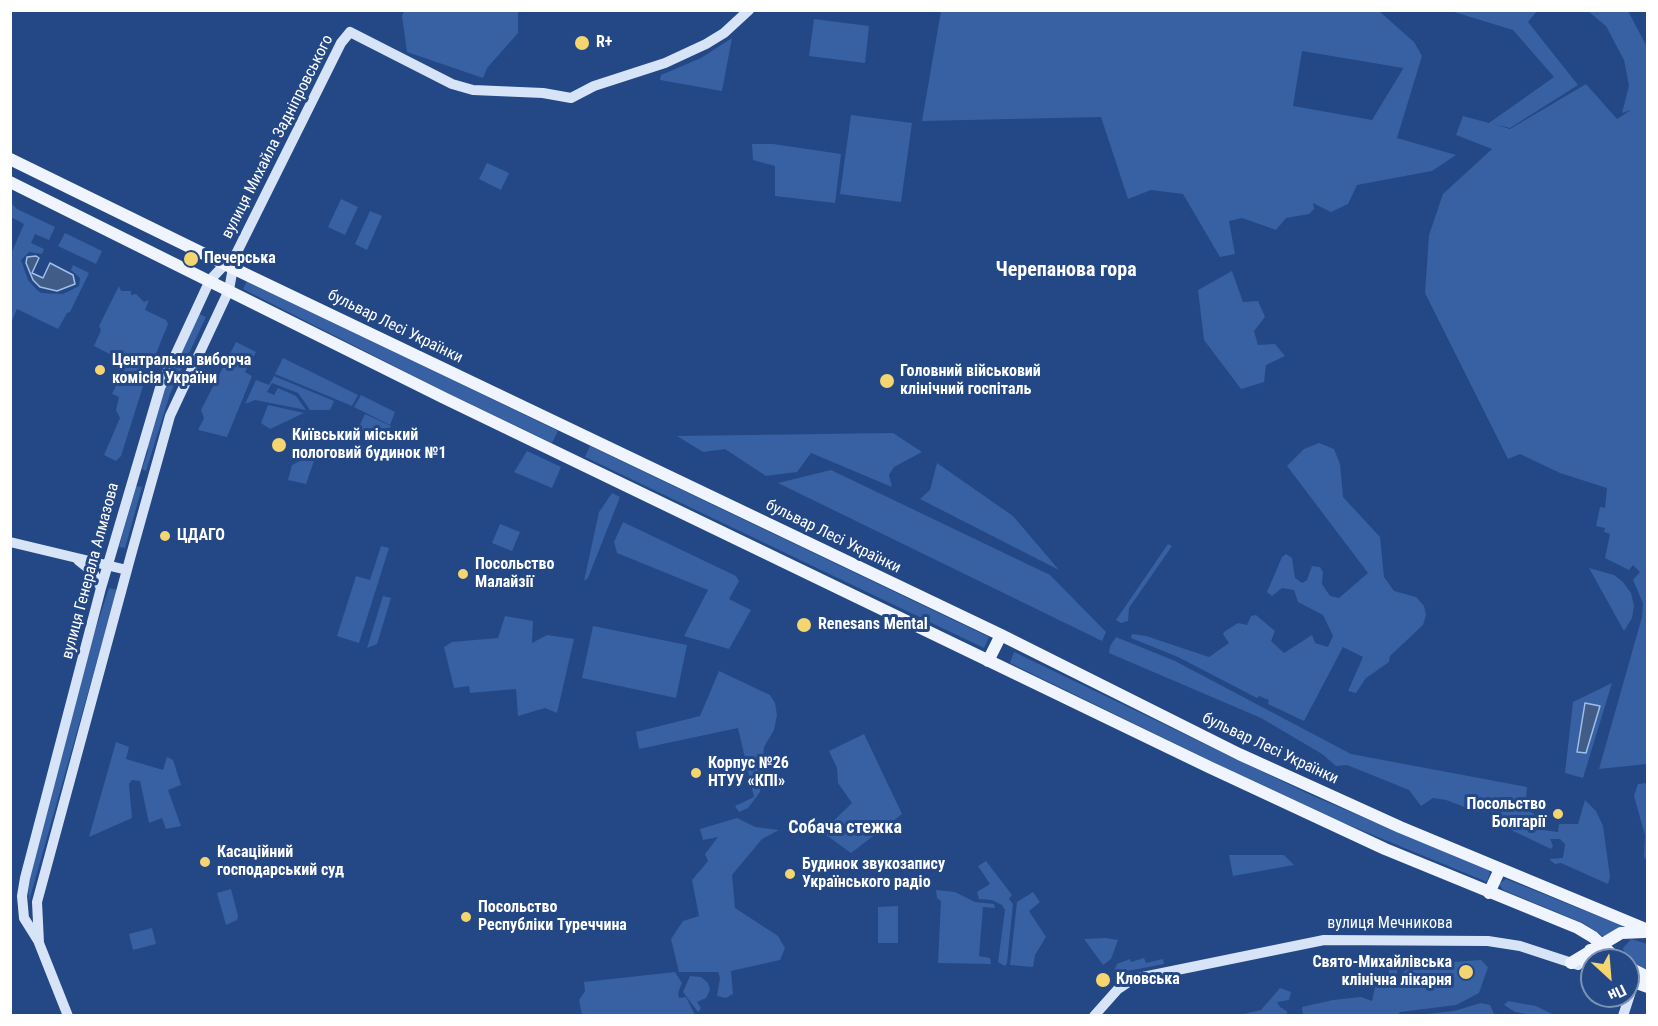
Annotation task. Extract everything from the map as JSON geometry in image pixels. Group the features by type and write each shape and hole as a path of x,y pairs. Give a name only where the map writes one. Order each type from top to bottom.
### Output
{"main road":[{"name":"вулиця Михайла Задніпровського","path":"210,280 229,266 235,256 305,112 341,43 350,32 452,84 496,93 543,93 571,98 594,86 665,63 706,44 724,33 749,10"},
{"name":"бульвар Лесі Українки","path":"10,159 1001,635 1298,782 1645,931"},
{"path":"10,182 444,398 988,661 1336,827 1589,934 1606,948"},
{"path":"52,204 60,203 66,197 67,190 63,184"},
{"path":"124,240 119,226 125,220 135,220"},
{"name":"вулиця Генерала Алмазова","path":"39,943 36,908 170,416 229,290 229,266"},
{"name":"вулиця Генерала Алмазова","path":"39,943 24,918 22,896 25,878 101,588 152,411 210,280"},
{"path":"10,542 127,570"},
{"path":"70,555 89,567 101,588"},
{"path":"988,661 1001,635"},
{"path":"1490,893 1500,869"},
{"path":"1598,948 1626,931 1645,931"},
{"path":"1618,948 1620,940 1645,931"},
{"path":"1589,934 1590,948"},
{"name":"вулиця Мечникова","path":"1094,1016 1118,989 1133,979 1324,940 1488,940 1520,946 1580,966"},
{"path":"39,943 68,1016"},
{"path":"1571,963 1580,959"}],"shaded area":[{"path":"404,11 518,11 518,33 487,68 483,78 407,52 402,16"},
{"path":"941,11 1379,11 1414,42 1422,56 1397,138 1456,155 1432,171 1357,185 1348,204 1331,212 1313,203 1314,209 1309,214 1286,218 1276,230 1242,218 1229,221 1235,254 1220,257 1183,194 1151,190 1128,199 1101,117 922,121","holes":["1302,51 1403,68 1372,120 1293,106"]},
{"path":"1451,11 1537,11 1528,22 1578,85 1510,128 1493,124 1510,129 1586,84 1617,119 1631,110 1622,113 1629,86 1624,60 1606,26 1588,11 1628,11 1647,47 1647,764 1599,769 1642,617 1643,603 1633,580 1640,572 1633,565 1629,570 1605,558 1610,534 1604,532 1605,528 1596,526 1600,507 1605,508 1607,488 1560,473 1520,454 1508,459 1425,293 1429,235 1443,194 1492,149 1456,135 1463,116 1489,123 1554,77 1513,30"},
{"path":"814,19 869,26 865,63 809,56"},
{"path":"732,38 722,91 660,80 661,75 701,58"},
{"path":"851,115 912,123 901,202 840,194"},
{"path":"752,144 773,144 841,154 835,203 775,196 775,166 753,160"},
{"path":"487,163 509,173 501,190 479,179"},
{"path":"341,199 358,207 345,235 328,227"},
{"path":"11,203 17,209 55,227 49,240 35,234 31,243 44,249 42,254 29,252 21,260 28,280 36,289 41,293 63,294 79,286 80,278 71,270 73,265 89,273 70,312 67,313 58,329 17,309 11,323 11,254 24,224 11,217"},
{"path":"370,211 382,216 367,250 355,244"},
{"path":"65,233 102,251 96,264 58,246"},
{"path":"27,257 39,258 32,273 43,278 50,263 73,275 75,284 57,291 40,287 33,280 26,263"},
{"path":"1232,271 1243,302 1258,301 1265,317 1254,331 1258,345 1275,344 1285,356 1266,365 1264,382 1241,389 1204,340 1198,290"},
{"path":"247,281 558,431 552,443 445,392 243,289"},
{"path":"119,286 121,291 131,291 131,295 136,294 144,302 149,300 145,310 166,320 168,324 144,383 121,456 116,461 104,455 120,418 116,410 119,397 112,394 127,363 94,346 101,330 99,326"},
{"path":"199,314 206,317 170,394 146,471 142,469 148,451 146,444 163,391"},
{"path":"236,342 256,352 245,372 252,376 227,437 198,430 204,418 201,410"},
{"path":"283,358 358,395 352,406 275,374"},
{"path":"274,376 334,401 330,410 310,410 298,393 272,383 267,392 274,395 278,388 296,396 306,410 255,400 245,404 256,380 269,385"},
{"path":"361,395 395,412 390,425 354,407"},
{"path":"268,405 304,413 270,429 261,423"},
{"path":"365,414 391,426 383,442 357,431"},
{"path":"893,433 922,452 894,467 889,475 892,487 811,453 797,472 766,476 725,449 703,452 677,436"},
{"path":"1319,443 1334,449 1340,464 1343,497 1380,537 1384,577 1394,591 1416,597 1424,606 1426,615 1423,625 1390,656 1389,662 1366,678 1356,693 1348,691 1363,657 1343,647 1304,721 1268,704 1269,700 1259,696 1257,698 1178,657 1131,638 1132,634 1146,636 1209,657 1229,643 1224,632 1238,623 1247,625 1251,616 1256,615 1275,631 1271,641 1284,653 1312,635 1315,643 1328,647 1333,636 1323,615 1298,602 1294,590 1282,588 1272,596 1267,592 1282,557 1286,554 1292,558 1295,578 1302,583 1307,580 1312,566 1320,567 1323,572 1322,584 1330,596 1339,598 1368,573 1287,466 1304,449"},
{"path":"590,446 989,637 984,648 585,457"},
{"path":"527,451 561,467 552,488 514,472"},
{"path":"316,455 306,484 288,480 292,465"},
{"path":"937,463 1013,516 1059,570 920,499 930,490"},
{"path":"831,470 1050,575 1106,632 1102,641 778,483"},
{"path":"136,486 142,487 125,548 119,547"},
{"path":"612,493 620,497 588,578 584,581 599,512"},
{"path":"623,522 736,576 739,581 729,599 751,610 729,649 684,636 708,590 617,553 614,542"},
{"path":"500,524 520,532 512,551 492,543"},
{"path":"1168,544 1172,546 1129,608 1128,621 1121,623 1116,620"},
{"path":"381,546 389,548 359,643 337,636 356,576 370,580"},
{"path":"1589,568 1614,575 1631,593 1634,606 1632,618 1624,631"},
{"path":"109,588 117,590 29,901 28,884 93,637"},
{"path":"383,596 391,598 377,644 367,648"},
{"path":"505,616 533,621 532,643 547,635 574,639 557,713 545,708 518,716 516,689 470,693 469,686 454,688 444,647 452,642 498,638"},
{"path":"593,626 687,645 676,698 582,678"},
{"path":"1116,637 1175,661 1351,754 1527,787 1525,809 1534,814 1535,829 1558,832 1559,824 1578,824 1585,800 1596,811 1603,826 1610,877 1608,884 1561,863 1555,864 1549,859 1563,858 1565,844 1560,839 1550,839 1553,846 1551,849 1509,829 1498,822 1494,813 1490,811 1478,812 1446,800 1433,798 1421,806 1409,790 1347,765 1336,766 1322,754 1261,718 1109,653 1110,646"},
{"path":"1014,652 1313,796 1488,870 1490,873 1487,882 1305,807 1010,663"},
{"path":"719,671 770,695 775,703 777,715 774,730 764,747 760,792 748,808 739,812 735,806 754,797 738,728 639,749 636,732 700,716"},
{"path":"1612,683 1583,778 1565,773 1573,702"},
{"path":"1585,703 1600,706 1586,753 1577,752"},
{"path":"864,734 902,814 851,853 822,832 852,803 838,783 837,768 829,751"},
{"path":"116,742 129,747 126,759 163,770 167,757 173,760 181,785 168,790 181,826 166,829 162,818 149,823 140,781 132,780 129,784 132,818 89,837"},
{"path":"1648,783 1647,861 1644,857 1645,835 1634,796 1638,784"},
{"path":"737,818 755,827 779,830 762,839 732,875 735,908 778,936 785,948 780,960 731,971 733,994 726,998 717,996 720,978 718,972 679,972 671,939 683,921 699,916 692,880 708,861 705,854 718,837 703,840 700,829"},
{"path":"1229,855 1284,855 1294,865 1233,876"},
{"path":"986,861 1012,895 1009,899 1013,904 1005,966 998,962 1005,910 1002,905 992,900 979,899 977,892 990,884 978,866"},
{"path":"1506,879 1624,926 1606,938 1583,923 1503,890 1499,884"},
{"path":"231,889 238,916 237,920 226,925 217,893"},
{"path":"936,890 955,892 975,902 994,904 995,908 983,907 979,956 990,958 991,964 938,963 941,901 937,898"},
{"path":"1033,892 1040,902 1029,911 1046,937 1035,955 1033,967 1010,965 1017,902"},
{"path":"898,906 898,943 878,943 878,907"},
{"path":"152,928 156,944 133,950 129,934"},
{"path":"1084,939 1118,940 1111,959 1103,965"},
{"path":"1631,939 1647,944 1647,972 1640,967 1640,948 1623,948"},
{"path":"1144,958 1146,963 1163,959 1164,964 1117,973 1114,971 1117,964 1130,959 1131,962"},
{"path":"1388,959 1397,963 1397,979 1406,970 1420,970 1437,963 1481,960 1488,967 1479,993 1456,1005 1400,1012 1398,1015 1303,1015 1302,1007 1333,1000 1361,997 1372,1001 1375,987 1390,986"},
{"path":"675,972 682,983 678,993 679,998 686,997 695,1015 582,1015 579,1000 585,991 584,982"},
{"path":"690,976 701,977 708,983 710,990 706,998 697,1002 701,1008 698,1012 683,992"},
{"path":"1280,988 1291,992 1289,1000 1277,1002 1287,1011 1287,1015 1239,1015 1261,1010"},
{"path":"1508,1001 1536,1006 1554,1015 1515,1012 1504,1005"},
{"path":"1481,1003 1490,1005 1494,1014 1506,1015 1418,1015 1454,1011"}],"place":[{"name":"R+","path":"582,43"},
{"name":"Печерська","path":"191,259"},
{"name":"Центральна виборча комісія України","path":"100,370"},
{"name":"Головний військовий клінічний госпіталь","path":"887,381"},
{"name":"Київський міський пологовий будинок №1","path":"279,445"},
{"name":"ЦДАГО","path":"165,536"},
{"name":"Посольство Малайзії","path":"463,574"},
{"name":"Renesans Mental","path":"804,625"},
{"name":"Корпус №26 НТУУ «КПІ»","path":"696,773"},
{"name":"Посольство Болгарії","path":"1558,814"},
{"name":"Касаційний господарський суд","path":"205,862"},
{"name":"Будинок звукозапису Українського радіо","path":"790,874"},
{"name":"Посольство Республіки Туреччина","path":"466,917"},
{"name":"Свято-Михайлівська клінічна лікарня","path":"1466,972"},
{"name":"Кловська","path":"1103,980"}],"district":[{"name":"Черепанова гора","path":"1066,271"},
{"name":"Собача стежка","path":"845,828"}]}
